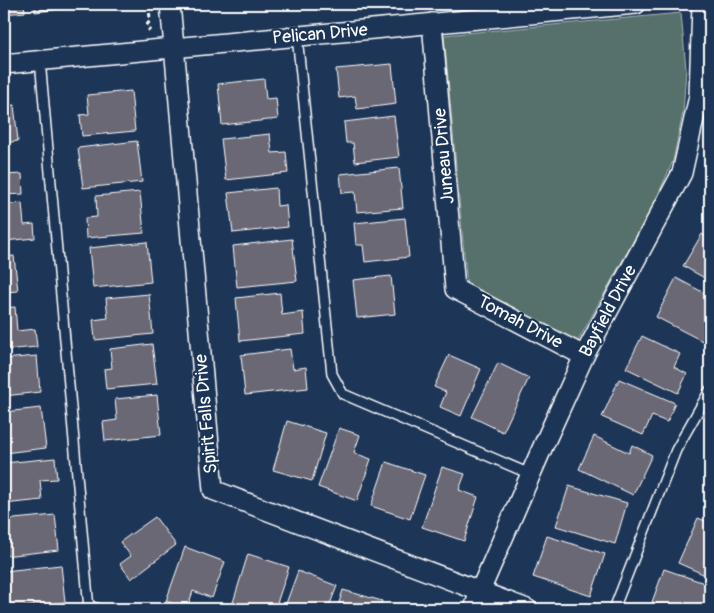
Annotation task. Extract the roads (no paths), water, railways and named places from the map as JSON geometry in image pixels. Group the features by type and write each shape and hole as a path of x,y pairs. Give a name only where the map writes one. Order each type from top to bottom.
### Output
{"street":[{"name":"Spirit Falls Drive","path":"170,4 213,490 527,609"},
{"name":"Pelican Drive","path":"4,64 636,4"},
{"name":"Bayfield Drive","path":"474,609 530,474 584,356 682,173 699,96 702,4"},
{"name":"Juneau Drive","path":"432,23 455,289"},
{"name":"Tomah Drive","path":"455,289 584,356"}],"lane":[{"path":"297,36 332,374 344,394 530,474"},
{"path":"40,60 89,608 99,609"},
{"path":"614,609 676,450 710,390"}]}
